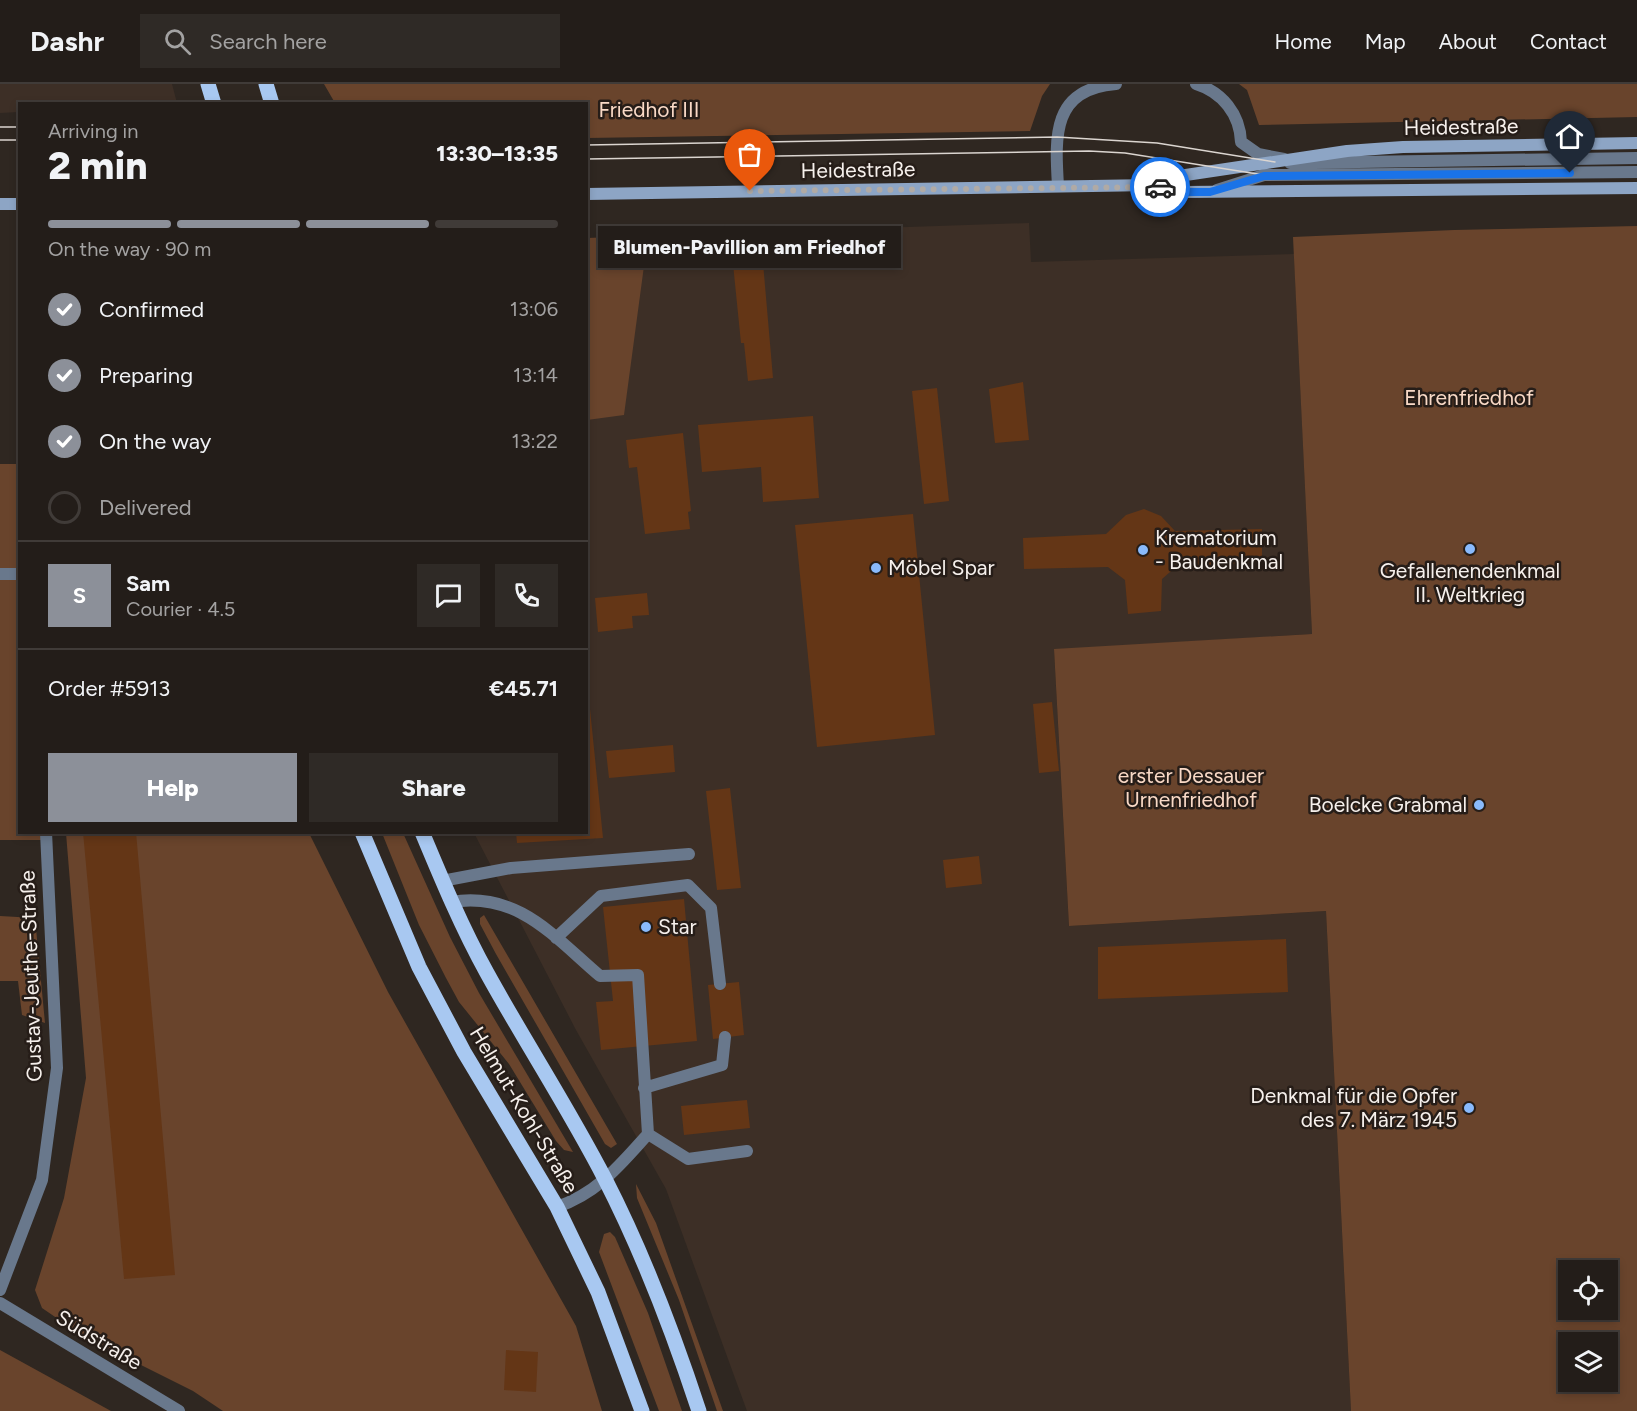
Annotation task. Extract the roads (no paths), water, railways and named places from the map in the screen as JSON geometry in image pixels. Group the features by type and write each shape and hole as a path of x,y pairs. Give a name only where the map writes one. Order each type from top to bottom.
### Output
{"main road":[{"path":"208,84 213,102"},
{"path":"266,84 271,102"},
{"name":"Heidestraße","path":"1152,185 1179,176 1280,161 1403,147 1637,143"},
{"name":"Heidestraße","path":"588,194 1152,185 1183,192 1637,188"},
{"path":"0,204 18,204"},
{"name":"Helmut-Kohl-Straße","path":"363,834 419,967 464,1052 557,1207 598,1292 642,1411"},
{"name":"Helmut-Kohl-Straße","path":"423,834 451,902 486,972 606,1181 647,1269 699,1411"}],"street":[{"path":"1058,186 1060,118 1067,106 1097,86 1116,84"},
{"name":"Heidestraße","path":"1196,84 1210,88 1229,104 1241,132 1241,142 1257,154 1280,161"},
{"path":"1280,161 1637,158"},
{"path":"1210,192 1264,176 1637,172"},
{"path":"0,574 18,574"},
{"name":"Gustav-Jeuthe-Straße","path":"0,1290 42,1180 57,1068 46,834"},
{"path":"442,881 511,868 689,854"},
{"path":"556,938 601,896 688,885 711,908 720,984"},
{"path":"451,902 486,899 519,909 600,976 638,975 648,1134 606,1181 575,1200 557,1207"},
{"path":"644,1088 722,1065 726,1037"},
{"path":"648,1134 688,1159 747,1151"},
{"name":"Südstraße","path":"0,1303 179,1411"}],"tram line":[{"path":"0,127 18,127"},
{"path":"588,145 1057,137 1157,143 1275,162"},
{"path":"0,140 18,140"},
{"path":"588,159 1089,151 1125,153 1264,175"}],"place":[{"name":"Blumen-Pavillion am Friedhof","path":"750,191"},
{"name":"Gefallenendenkmal II. Weltkrieg","path":"1470,549"},
{"name":"Krematorium - Baudenkmal","path":"1143,550"},
{"name":"Möbel Spar","path":"876,568"},
{"name":"Boelcke Grabmal","path":"1479,805"},
{"name":"Star","path":"646,927"},
{"name":"Denkmal für die Opfer des 7. März 1945","path":"1469,1108"}],"park label":[{"name":"Friedhof III","path":"649,110"},
{"name":"Ehrenfriedhof","path":"1469,398"},
{"name":"erster Dessauer Urnenfriedhof","path":"1191,788"}]}
